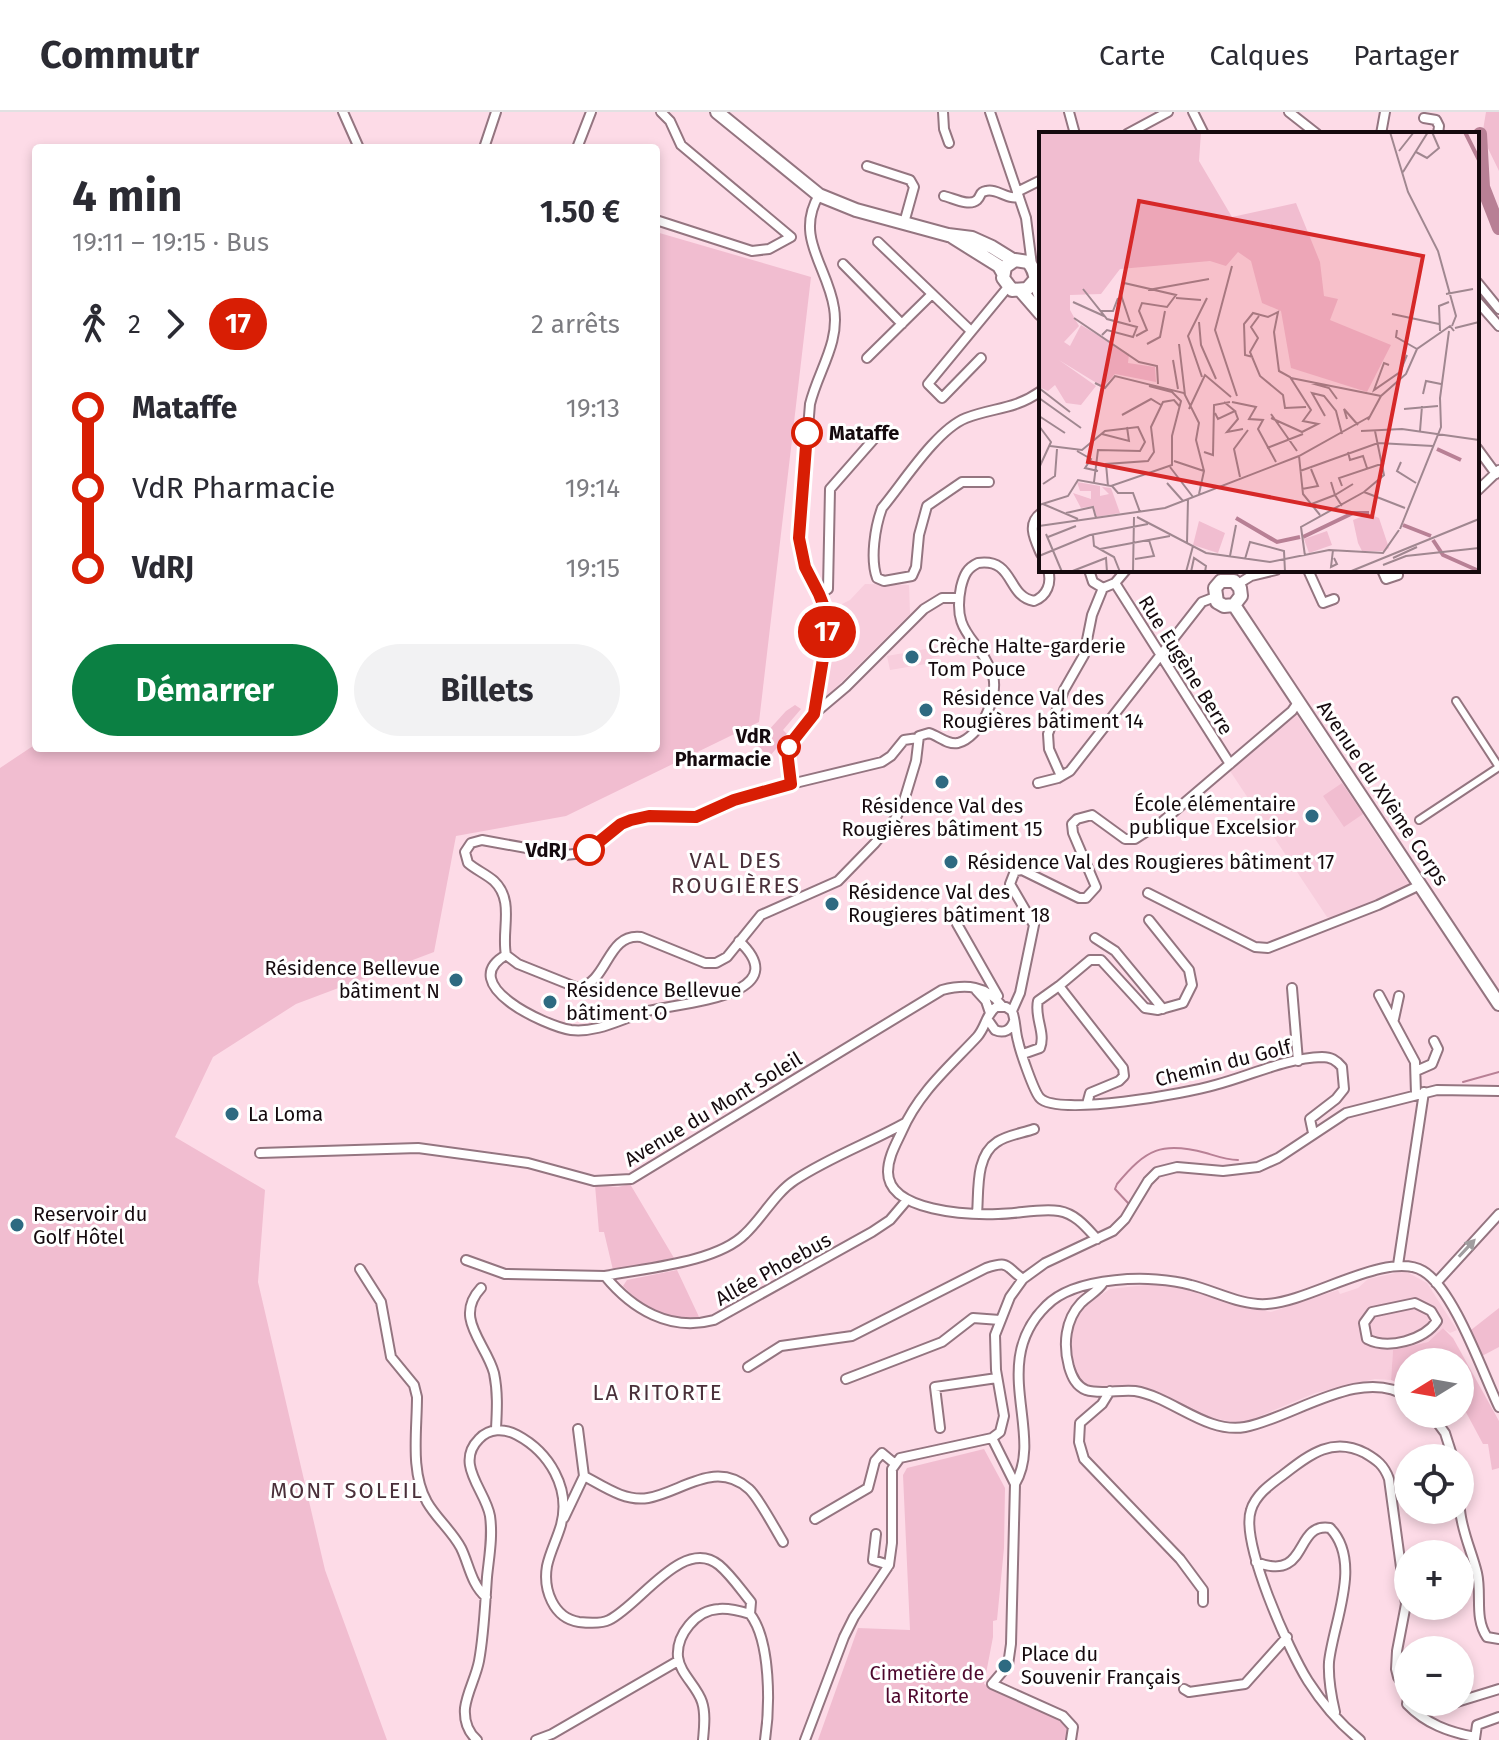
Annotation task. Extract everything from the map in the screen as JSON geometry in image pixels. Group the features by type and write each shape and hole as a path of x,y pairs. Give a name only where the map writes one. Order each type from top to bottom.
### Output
{"main road":[{"path":"717,112 819,195 856,210 948,235 972,238 1035,271 1027,289 1015,289"},
{"path":"948,235 999,266 1015,289 1039,312"},
{"path":"1003,273 1005,267 1016,260"},
{"path":"1217,576 1238,584 1241,596 1234,605 1224,606 1215,597 1217,576"},
{"name":"Avenue du XVème Corps","path":"1234,605 1499,1004"}],"street":[{"path":"343,112 357,144"},
{"path":"485,144 496,112"},
{"path":"579,144 591,112"},
{"path":"661,112 670,121 681,145 791,237"},
{"path":"943,112 949,143"},
{"path":"990,112 1018,194 1035,271"},
{"path":"1069,112 1074,132"},
{"path":"1131,132 1168,112"},
{"path":"1193,112 1203,132"},
{"path":"1289,112 1314,132"},
{"path":"1381,132 1385,112"},
{"path":"1424,118 1436,120 1438,132"},
{"path":"867,166 910,180 914,187 904,223"},
{"path":"944,196 971,203 981,193 990,190 1013,199 1039,181"},
{"path":"814,714 828,628 826,612 805,567 799,538 810,404 832,347 835,311 810,234 810,211 819,195"},
{"path":"660,221 699,235 723,239 752,251 769,249 791,237 810,234"},
{"path":"1016,260 1026,248 1028,234"},
{"path":"878,242 971,331"},
{"path":"843,264 902,324"},
{"path":"1479,284 1499,309"},
{"path":"981,358 942,398 928,384 971,331 1015,289"},
{"path":"867,358 931,295"},
{"path":"1479,303 1499,326"},
{"path":"989,482 962,482 927,506 912,576 884,581 877,578 873,568 882,508 932,448 950,428 966,419 1024,403 1039,392"},
{"path":"819,594 828,589 830,489 880,432"},
{"path":"1479,450 1497,472 1479,489"},
{"path":"1039,515 1032,527 1039,548"},
{"path":"918,738 916,761 903,804 875,843 838,881 761,915 725,959 709,963 641,937 628,937 618,943 597,976 578,988 518,964 506,955 503,937 506,901 501,889 468,863 465,852 473,842 482,840 579,855 631,820 649,816 696,817 734,800 882,762 904,740 929,733 948,742 962,741 980,724 992,696 992,673 961,625 959,598 966,573 978,563 989,562 1009,575 1021,596 1031,601 1040,598 1047,590 1048,572"},
{"path":"1090,572 1093,582 1103,588"},
{"path":"1061,776 1049,749 1048,734 1064,690 1084,655 1092,615 1103,588 1115,583 1124,572"},
{"path":"1238,584 1251,576 1268,572"},
{"path":"1309,572 1323,603 1334,599"},
{"path":"1383,572 1386,579 1398,575"},
{"name":"Rue Eugène Berre","path":"1115,583 1230,764"},
{"path":"1038,783 1070,771 1202,602 1215,597"},
{"path":"791,784 787,760 789,747 814,714 846,687 924,609 942,598 959,598"},
{"path":"977,1038 1010,1029 1020,993 1034,925 1010,884 1015,871 1022,870 1079,898 1086,898 1096,887 1073,833 1072,824 1077,819 1092,815 1125,839 1135,839 1163,821 1292,711 1299,701"},
{"path":"1419,820 1499,767 1456,701"},
{"path":"1148,893 1255,947 1268,948 1420,885"},
{"path":"1023,1054 1040,1048 1042,1041 1036,1010 1038,1001 1090,960 1101,960 1145,1008 1163,1009 1183,1003 1192,985 1189,970 1149,920"},
{"path":"957,924 1003,1006"},
{"path":"1095,938 1115,951 1163,1009"},
{"path":"506,955 496,961 492,971 493,982 504,999 568,1030 588,1030 647,1011 717,998 744,986 752,978 755,966 739,941"},
{"path":"1059,986 1123,1068 1124,1076 1090,1093 1087,1104"},
{"path":"972,987 988,992 1013,1015"},
{"path":"972,987 983,997 991,1027 1018,1041"},
{"name":"Avenue du Mont Soleil","path":"260,1153 418,1148 528,1163 594,1181 631,1179 942,990 972,987"},
{"path":"1292,988 1298,1061"},
{"path":"1379,995 1415,1062 1420,1093 1398,1265"},
{"path":"1394,1020 1399,996"},
{"path":"1003,1006 996,1007 977,1038 923,1093 894,1150 888,1174 894,1189 907,1200 944,1211 977,1214 1057,1210 1083,1222 1097,1239"},
{"name":"Chemin du Golf","path":"1013,1015 1018,1041 1037,1095 1044,1102 1055,1105 1087,1104 1198,1089 1298,1061 1333,1058 1342,1067 1345,1083 1341,1094 1310,1119 1313,1133"},
{"path":"1416,1071 1432,1064 1438,1049 1434,1041"},
{"path":"805,1740 844,1637 889,1565 894,1463 900,1458 992,1438 1000,1432 1004,1416 994,1347 1000,1320 1010,1297 1023,1279 1060,1254 1097,1239 1120,1225 1148,1181 1164,1169 1185,1167 1233,1171 1258,1167 1278,1158 1346,1113 1420,1093 1449,1089 1499,1091"},
{"path":"466,1260 505,1274 605,1276 707,1254 744,1236 794,1181 906,1122"},
{"path":"977,1214 981,1170 986,1153 998,1141 1034,1129"},
{"path":"879,1136 888,1139 894,1150"},
{"name":"Allée Phoebus","path":"605,1276 615,1289 648,1313 680,1325 697,1325 714,1320 872,1232 890,1220 907,1200"},
{"path":"1436,1283 1499,1214"},
{"path":"748,1367 781,1346 852,1336 986,1268 1002,1263 1011,1266 1023,1279"},
{"path":"1071,1740 1073,1727 1063,1716 992,1684 1008,1665 1011,1644 1015,1484 1024,1458 1019,1365 1030,1327 1045,1307 1060,1295 1103,1282 1155,1279 1176,1281 1266,1305 1398,1265 1419,1269 1436,1283 1464,1329 1499,1407"},
{"path":"360,1269 381,1302 391,1357 414,1385 417,1397 417,1475 421,1491 458,1542 478,1590 486,1597"},
{"path":"1103,1282 1103,1286 1083,1302 1072,1316 1066,1334 1066,1356 1074,1380 1087,1391 1136,1391 1217,1425 1239,1428 1335,1394 1364,1388 1394,1390"},
{"path":"481,1288 472,1297 470,1311 472,1326 493,1370 497,1394 496,1429"},
{"path":"1415,1303 1431,1311 1437,1321 1420,1337 1378,1345 1367,1339 1364,1323 1372,1312 1415,1303"},
{"path":"846,1379 942,1342 973,1318 1000,1320"},
{"path":"940,1428 935,1387 997,1378"},
{"path":"1110,1391 1102,1404 1080,1423 1079,1442 1084,1459 1180,1559 1203,1590 1203,1602"},
{"path":"477,1740 469,1733 465,1707 479,1660 491,1539 486,1500 472,1479 469,1462 471,1450 480,1437 496,1429 510,1431 531,1442 548,1458 557,1474 562,1522"},
{"path":"578,1429 584,1476 562,1522 547,1564 546,1585 551,1601 560,1614 575,1621 607,1621 680,1562 704,1557 719,1565 751,1602 750,1614"},
{"path":"992,1438 1015,1484"},
{"path":"1360,1740 1336,1717 1306,1679 1256,1562 1248,1533 1253,1503 1310,1454 1327,1447 1349,1447 1384,1466 1389,1479 1406,1604 1401,1636"},
{"path":"815,1519 868,1488 875,1461 882,1453 894,1463"},
{"path":"584,1476 624,1497 647,1498 713,1476 730,1479 749,1489 783,1542"},
{"path":"1462,1524 1477,1575 1480,1622 1487,1637 1499,1639"},
{"path":"1256,1562 1273,1566 1288,1563 1301,1551 1311,1531 1316,1528 1330,1528 1336,1535 1342,1551 1344,1573 1344,1596 1328,1683 1336,1717"},
{"path":"876,1534 873,1560 889,1565"},
{"path":"703,1740 703,1702 678,1661 678,1647 683,1632 702,1613 717,1608 750,1614 759,1625 768,1683 765,1740"},
{"path":"1184,1689 1189,1692 1245,1684 1287,1637"},
{"path":"536,1740 552,1734 678,1661"},
{"path":"1474,1697 1499,1689"},
{"path":"1420,1716 1448,1731 1475,1739 1477,1725 1499,1717"}],"shaded area":[{"path":"865,584 909,585 910,614 824,699 822,694 838,636 840,605 850,600"},
{"name":"Crèche Halte-garderie Tom Pouce","path":"948,645 949,654 932,658 932,663 890,670 887,656"},
{"name":"École élémentaire publique Excelsior","path":"1296,714 1411,887 1369,906 1366,903 1364,909 1334,919 1327,917 1230,771"},
{"path":"1405,1271 1427,1283 1457,1330 1450,1333 1443,1328 1428,1342 1394,1348 1391,1380 1375,1379 1315,1393 1248,1421 1231,1422 1210,1417 1135,1386 1086,1387 1079,1381 1072,1365 1071,1332 1078,1316 1085,1306 1110,1289 1164,1283 1271,1312 1338,1290 1340,1294 1358,1288 1368,1279"}],"green space":[{"path":"1486,112 1499,112 1499,171 1482,136"},
{"path":"660,233 811,277 759,722 566,816 456,836 434,952 296,1004 213,1057 175,1137 265,1190 258,1282 325,1570 387,1740 0,1740 0,768 32,747 32,752 660,752"},
{"path":"795,705 801,709 783,730 788,735 769,757 756,744"},
{"path":"1342,783 1363,814 1344,827 1323,796"},
{"path":"630,1184 674,1258 613,1270 604,1232 599,1232 595,1185 618,1187"},
{"path":"677,1270 700,1319 657,1311 623,1286 627,1280"},
{"path":"1499,1308 1499,1347 1482,1356 1471,1330"},
{"path":"1443,1328 1459,1348 1402,1348 1428,1342"},
{"path":"1394,1350 1394,1381 1391,1380"},
{"path":"1474,1376 1499,1421 1499,1468 1492,1470 1488,1444 1483,1444 1474,1427"},
{"name":"Cimetière de la Ritorte","path":"984,1449 1005,1488 1004,1548 997,1620 993,1621 984,1684 1062,1719 1069,1728 1068,1740 818,1740 858,1628 910,1630 903,1475 907,1468"}],"waterway":[{"path":"1480,134 1483,187 1499,228"},
{"path":"1463,1082 1499,1072"},
{"path":"1128,1203 1115,1189 1117,1184 1137,1163 1156,1151 1166,1148 1191,1149 1238,1160"}],"bus line":[{"name":"17","path":"589,850 621,824 637,818 696,817 734,800 791,784 787,751 814,714 828,628 826,612 801,555 799,538 807,433"}],"place":[{"name":"Mataffe","path":"807,433"},
{"name":"Crèche Halte-garderie Tom Pouce","path":"912,657"},
{"name":"Résidence Val des Rougières bâtiment 14","path":"926,710"},
{"name":"VdR Pharmacie","path":"789,747"},
{"name":"Résidence Val des Rougières bâtiment 15","path":"942,782"},
{"name":"École élémentaire publique Excelsior","path":"1312,816"},
{"name":"VdRJ","path":"589,850"},
{"name":"Résidence Val des Rougieres bâtiment 17","path":"951,862"},
{"name":"Résidence Val des Rougieres bâtiment 18","path":"832,904"},
{"name":"Résidence Bellevue bâtiment N","path":"456,980"},
{"name":"Résidence Bellevue bâtiment O","path":"550,1002"},
{"name":"La Loma","path":"232,1114"},
{"name":"Reservoir du Golf Hôtel","path":"17,1225"},
{"name":"Place du Souvenir Français","path":"1005,1666"}],"district":[{"name":"VAL DES ROUGIÈRES","path":"736,872"},
{"name":"LA RITORTE","path":"658,1392"},
{"name":"MONT SOLEIL","path":"347,1490"}]}
